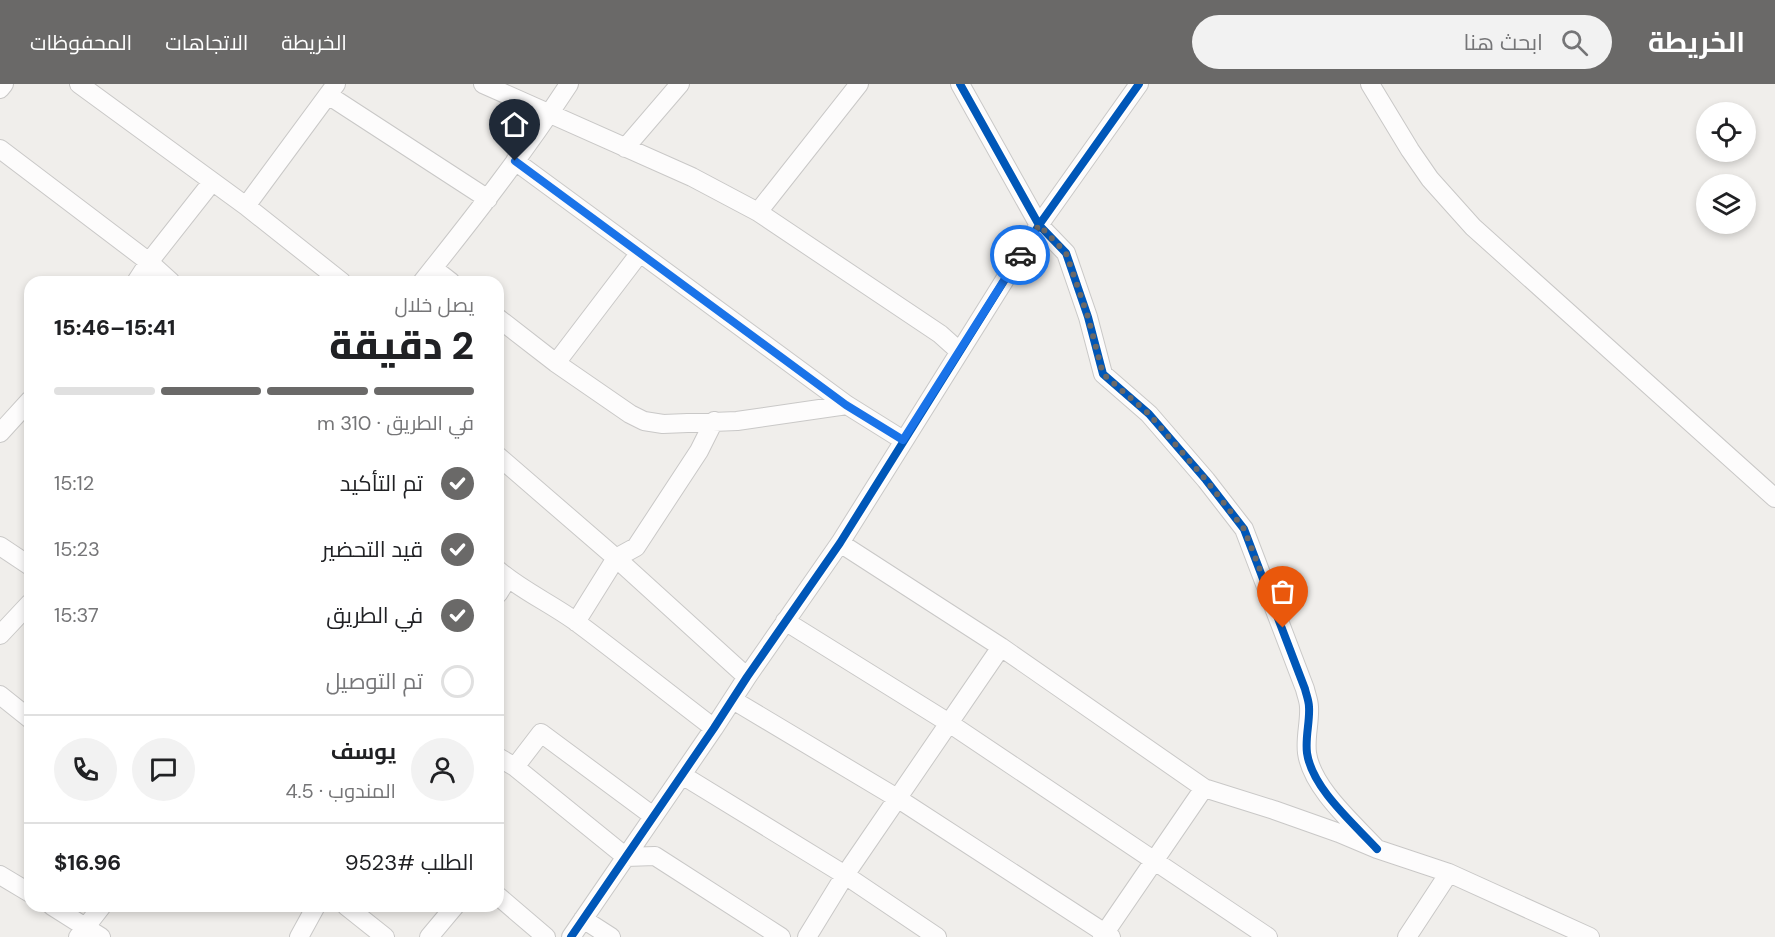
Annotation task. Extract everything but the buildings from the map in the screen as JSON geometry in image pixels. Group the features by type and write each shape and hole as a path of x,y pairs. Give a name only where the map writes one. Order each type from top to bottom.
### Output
{"street":[{"path":"0,89 4,84"},
{"path":"79,84 246,206 334,276"},
{"path":"483,84 692,177 758,212 940,334 959,351"},
{"path":"427,275 488,199 569,84"},
{"path":"625,147 680,84"},
{"path":"758,212 858,84"},
{"path":"960,84 1039,225 1066,253 1088,317 1103,374 1149,414 1206,480 1244,529 1305,688 1309,706 1307,753 1311,767 1328,795 1377,849"},
{"path":"571,937 840,543 1039,225 1139,84"},
{"path":"1370,84 1430,179 1473,226 1775,498"},
{"path":"246,206 332,89 488,199"},
{"path":"0,149 164,276"},
{"path":"515,161 846,405 903,440"},
{"path":"140,276 212,182"},
{"path":"556,363 639,254"},
{"path":"504,323 556,363 630,414 644,421 663,424 737,421 846,405"},
{"path":"0,433 24,406"},
{"path":"576,622 616,558 636,548 699,451 714,421"},
{"path":"504,461 616,558 747,677"},
{"path":"840,543 1001,647 1204,788 1285,814 1449,873 1590,937"},
{"path":"0,546 24,562"},
{"path":"504,582 549,603 714,728"},
{"path":"0,635 24,609"},
{"path":"785,621 949,723 1268,937"},
{"path":"807,937 845,875 1001,647"},
{"path":"733,700 897,798 1106,936 1204,788"},
{"path":"515,767 541,733 653,816"},
{"path":"504,761 626,857 655,856 781,937"},
{"path":"682,775 845,875 936,937"},
{"path":"1407,937 1449,873"},
{"path":"0,875 24,889"},
{"path":"504,901 546,937"},
{"path":"59,912 82,932 101,937"},
{"path":"82,932 97,912"},
{"path":"299,937 313,912"},
{"path":"354,912 385,937"},
{"path":"429,937 450,912"},
{"path":"583,919 610,937"}],"cycle path":[{"path":"960,84 1039,225 1066,253 1088,317 1103,374 1149,414 1206,480 1244,529 1305,689 1309,705 1307,753 1310,766 1325,792 1377,849"},
{"path":"571,937 840,543 1039,225 1139,84"}],"way so far":[{"path":"1020,255 1039,225 1066,253 1088,317 1103,374 1115,387 1149,414 1206,480 1244,529 1283,628"}],"route":[{"path":"515,161 846,405 903,440 1020,255"}]}
